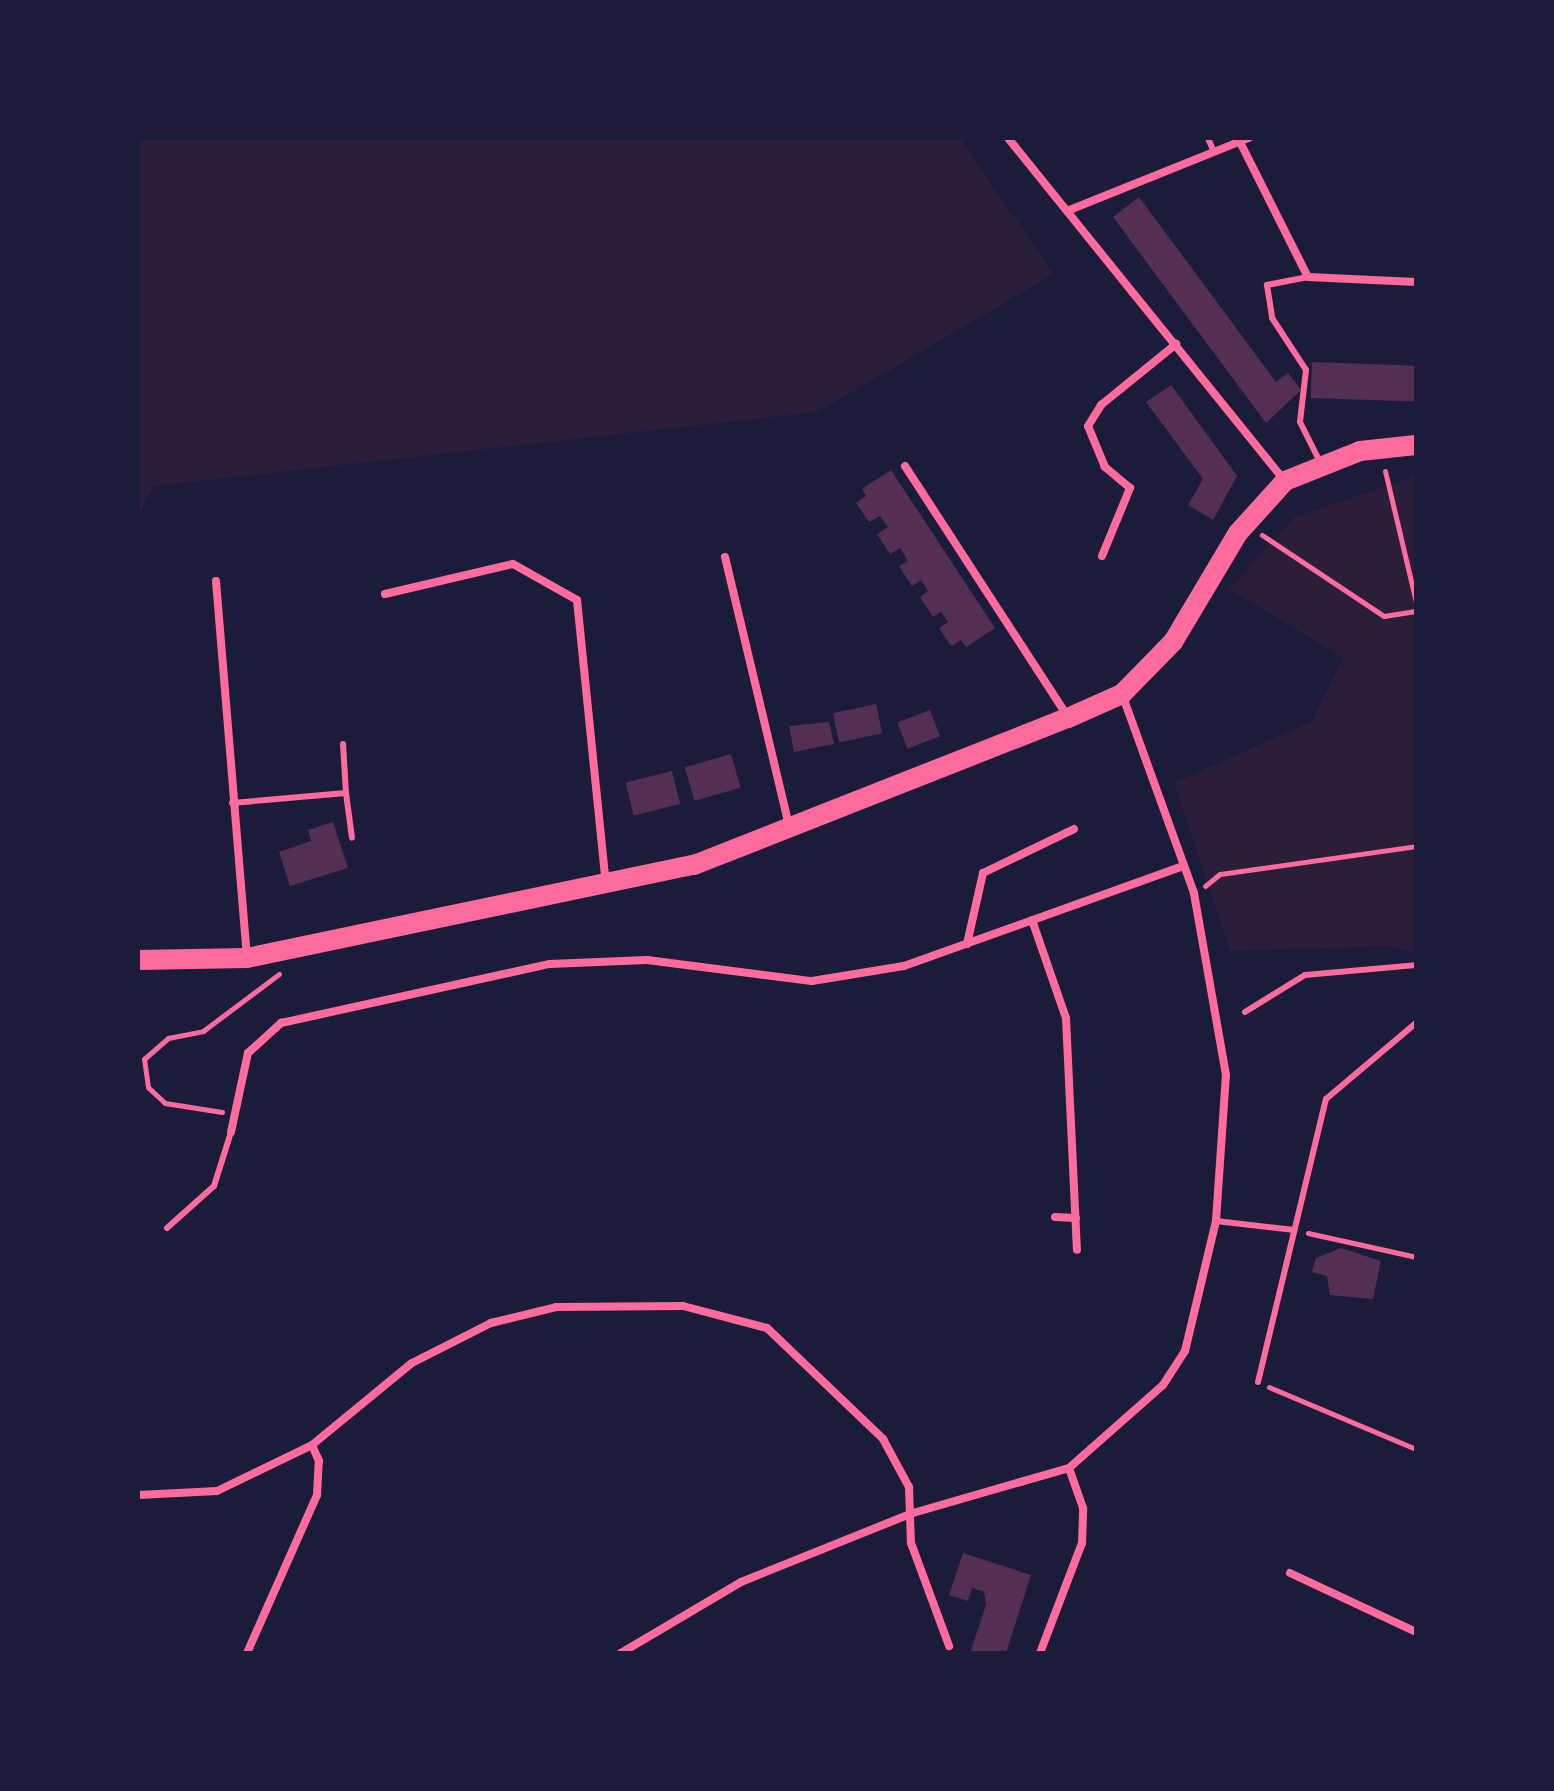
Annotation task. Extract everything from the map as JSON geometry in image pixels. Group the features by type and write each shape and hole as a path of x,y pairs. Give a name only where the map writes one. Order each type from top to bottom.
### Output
{"main road":[{"path":"138,960 247,958 694,865 1068,718 1122,694 1173,642 1247,520 1285,481 1321,465 1382,447 1416,445"}],"street":[{"path":"1008,138 1285,481"},
{"path":"1067,211 1249,138"},
{"path":"1240,142 1308,277 1416,282"},
{"path":"1102,556 1130,488 1105,467 1088,426 1101,405 1176,344"},
{"path":"905,466 1068,718"},
{"path":"725,557 791,829"},
{"path":"385,594 513,564 577,600 606,885"},
{"path":"216,581 247,958"},
{"path":"621,1653 741,1582 913,1513 1069,1468 1163,1385 1185,1351 1216,1221 1226,1075 1194,893 1122,694"},
{"path":"967,944 983,873 1074,829"},
{"path":"231,1132 248,1053 281,1023 372,999 550,964 647,960 812,981 904,966 1184,866"},
{"path":"1032,920 1066,1018 1077,1250"},
{"path":"1055,1217 1076,1218"},
{"path":"138,1495 217,1491 312,1445 412,1363 491,1323 556,1307 683,1306 767,1328 798,1351 883,1439 913,1513 911,1543 949,1646"},
{"path":"247,1653 317,1495 319,1461 312,1445"},
{"path":"1040,1653 1082,1543 1083,1508 1069,1468"},
{"path":"1290,1573 1416,1632"}],"lane":[{"path":"1208,138 1214,152"},
{"path":"1308,277 1267,285 1272,318 1306,370 1300,422 1321,465"},
{"path":"343,744 352,838"},
{"path":"232,803 346,793"},
{"path":"1245,1012 1305,975 1416,965"},
{"path":"1258,1382 1326,1099 1416,1023"},
{"path":"167,1228 214,1186 231,1132"},
{"path":"1216,1221 1294,1230"}],"path":[{"path":"1382,447 1416,602"},
{"path":"1247,520 1384,616 1416,611"},
{"path":"1194,893 1220,874 1416,846"},
{"path":"234,1114 165,1103 148,1087 144,1059 168,1038 203,1031 284,971"},
{"path":"1294,1230 1416,1257"},
{"path":"1258,1382 1416,1449"}],"shaded area":[{"path":"138,138 959,138 1054,274 818,412 154,486 138,516"},
{"path":"1416,476 1416,953 1391,946 1230,951 1174,783 1312,721 1343,658 1229,589 1295,517"}],"building":[{"path":"1139,197 1276,382 1288,373 1301,390 1266,423 1113,217"},
{"path":"1312,362 1416,366 1415,402 1311,398"},
{"path":"1171,385 1237,476 1213,520 1188,505 1203,479 1146,402"},
{"path":"891,470 995,628 966,647 961,640 951,646 939,628 948,622 941,612 933,617 920,597 928,591 921,580 912,586 899,566 908,561 900,548 890,554 877,534 888,527 880,516 869,522 856,503 866,496 862,489"},
{"path":"876,704 882,733 839,742 833,713"},
{"path":"930,710 940,736 907,749 897,723"},
{"path":"829,722 834,744 794,752 789,726"},
{"path":"731,754 741,788 695,801 685,767"},
{"path":"672,771 680,804 634,816 625,783"},
{"path":"333,822 348,868 290,886 279,852 311,841 308,830"},
{"path":"1341,1248 1381,1261 1373,1299 1330,1295 1327,1276 1312,1272 1316,1258"},
{"path":"963,1553 1031,1575 1006,1653 970,1653 986,1605 984,1592 972,1588 968,1601 949,1595"}]}
